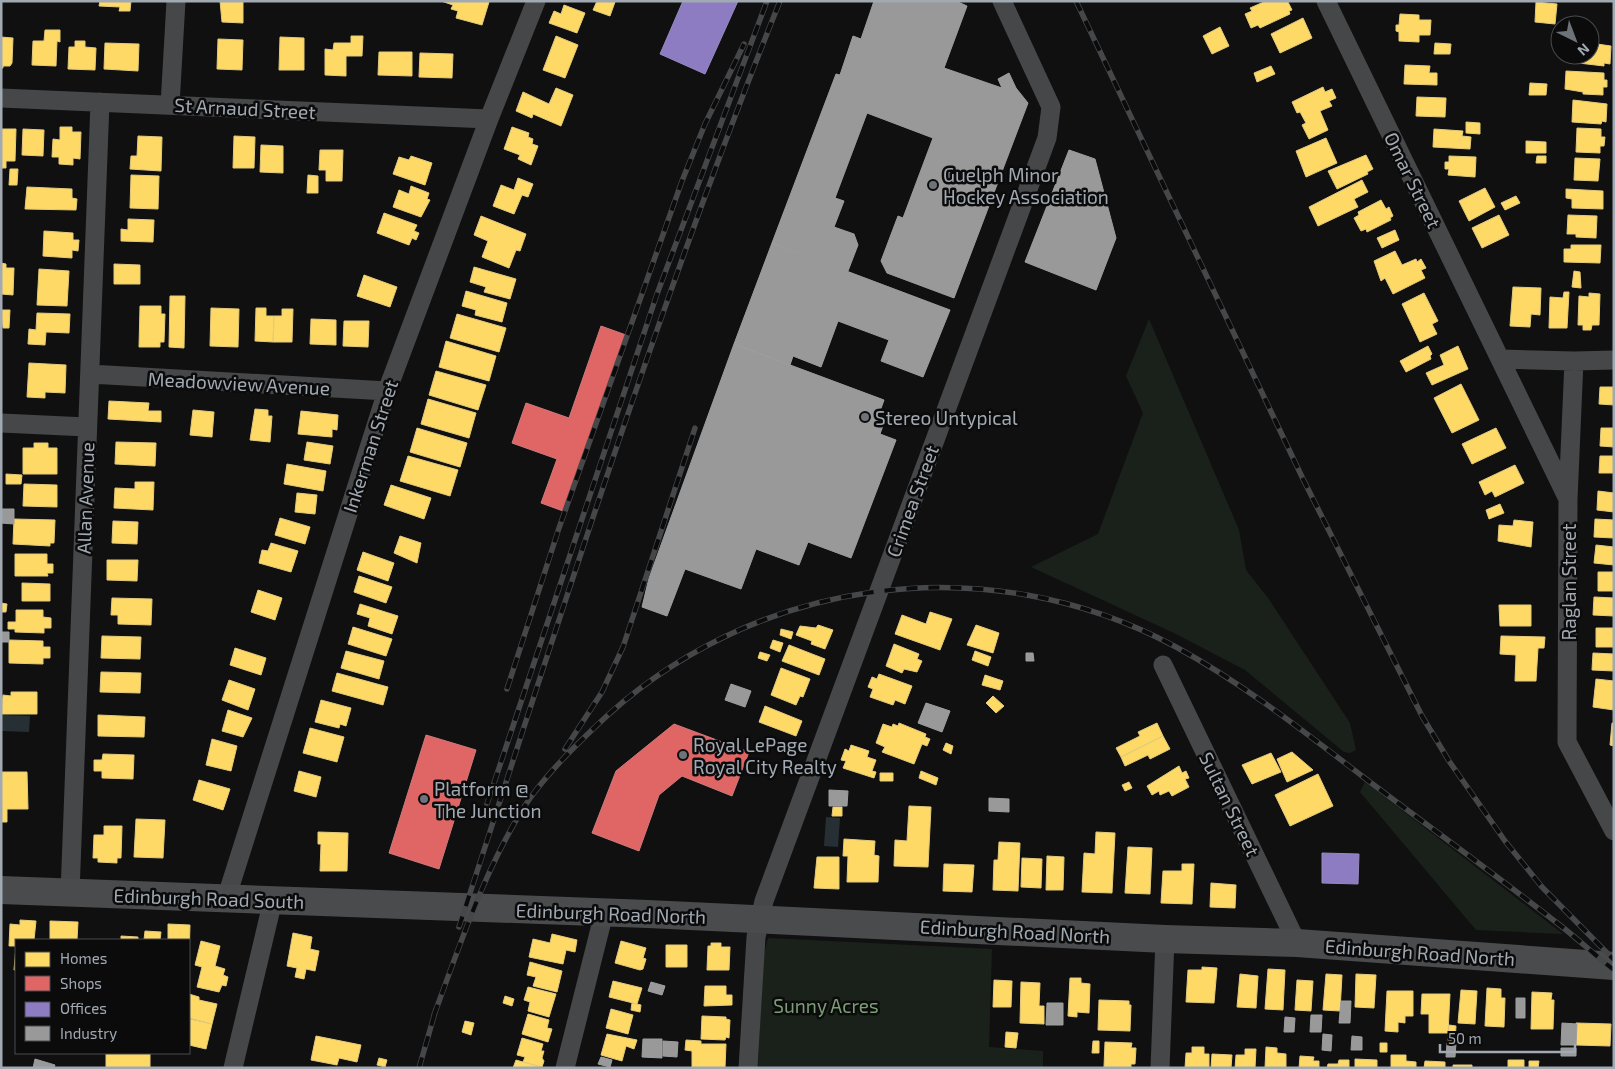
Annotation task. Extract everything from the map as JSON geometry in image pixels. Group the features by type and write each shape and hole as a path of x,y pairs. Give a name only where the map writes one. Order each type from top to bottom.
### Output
{"main road":[{"name":"Edinburgh Road South","path":"1,890 416,907"},
{"name":"Edinburgh Road North","path":"416,907 759,919 1165,939 1297,943 1614,966"}],"street":[{"path":"170,105 176,1"},
{"name":"Inkerman Street","path":"226,899 387,391 489,119 536,1"},
{"name":"Crimea Street","path":"748,1068 759,919 876,596 1047,138 1051,107 1002,1"},
{"name":"Omar Street","path":"1326,1 1568,499"},
{"name":"St Arnaud Street","path":"1,98 489,119"},
{"name":"Allan Avenue","path":"70,893 100,102"},
{"path":"1501,359 1574,362 1614,360"},
{"name":"Raglan Street","path":"1574,362 1568,499 1567,742 1614,831"},
{"name":"Meadowview Avenue","path":"90,374 387,391"},
{"path":"1,423 88,427"},
{"name":"Sultan Street","path":"1163,665 1297,943"},
{"path":"232,1068 273,900"},
{"path":"565,1068 604,913"},
{"path":"1160,1068 1165,939"}],"green space":[{"path":"1149,319 1239,530 1246,570 1268,598 1350,723 1356,750 1350,753 1344,752 1245,670 1174,633 1031,567 1098,534 1143,413 1126,376"},
{"path":"1365,782 1563,934 1476,930 1360,792"},
{"name":"Sunny Acres","path":"768,938 992,949 989,1047 1043,1051 1043,1068 758,1068 763,957"}],"shaded area":[{"path":"1,715 30,716 29,732 1,731"},
{"path":"826,817 840,818 838,847 824,846"}],"building: Homes":[{"path":"100,1 131,1 130,11 119,11 120,7 99,6"},
{"path":"220,1 243,1 243,23 222,22"},
{"path":"441,1 489,2 482,25 456,18 458,11 451,9 453,5"},
{"path":"597,1 615,2 610,16 593,10"},
{"path":"1266,1 1288,2 1292,10 1289,11 1290,14 1260,28 1258,25 1251,28 1245,14 1252,11 1250,8"},
{"path":"1536,2 1557,4 1556,15 1550,15 1550,24 1535,22"},
{"path":"564,5 585,13 577,33 549,23 554,11 561,14"},
{"path":"1400,14 1419,15 1419,20 1431,20 1430,35 1419,35 1419,42 1399,41 1399,32 1396,31 1396,25 1399,25"},
{"path":"1303,18 1312,38 1280,53 1271,34"},
{"path":"1220,27 1229,46 1212,54 1203,36"},
{"path":"45,30 60,30 60,42 57,41 56,66 32,65 33,41 44,41"},
{"path":"351,36 363,36 362,56 346,56 346,76 325,75 325,49 333,50 334,43 351,43"},
{"path":"556,36 578,45 565,78 543,70"},
{"path":"1,37 13,38 12,63 10,66 3,66 3,68 1,68"},
{"path":"280,37 304,38 304,70 279,70"},
{"path":"218,39 243,40 242,70 217,69"},
{"path":"75,41 85,41 85,47 96,48 95,70 68,69 69,47 75,47"},
{"path":"105,43 139,44 138,71 104,69"},
{"path":"1435,43 1451,44 1450,54 1434,54"},
{"path":"1600,44 1611,46 1610,64 1604,63 1604,66 1596,65 1600,65"},
{"path":"379,52 412,52 412,76 378,75"},
{"path":"420,53 453,54 452,78 419,77"},
{"path":"1405,65 1430,66 1429,73 1437,73 1437,85 1404,84"},
{"path":"1271,66 1275,74 1257,82 1254,73"},
{"path":"1566,71 1604,73 1607,87 1603,87 1603,95 1583,94 1583,92 1565,89"},
{"path":"1530,83 1547,84 1546,95 1529,95"},
{"path":"1323,87 1325,92 1332,89 1336,98 1329,101 1332,106 1320,111 1328,130 1309,139 1302,125 1306,123 1300,112 1297,113 1292,102"},
{"path":"556,88 573,95 561,126 533,114 532,118 516,111 523,92 549,104"},
{"path":"1417,97 1446,98 1445,117 1416,116"},
{"path":"1573,100 1607,104 1606,122 1602,121 1601,124 1572,122"},
{"path":"1466,122 1480,123 1480,134 1466,133"},
{"path":"60,127 72,127 72,132 81,132 80,159 73,158 73,165 59,164 59,157 52,157 53,139 60,140"},
{"path":"512,127 529,133 528,137 533,139 532,144 538,146 531,165 518,159 520,155 504,149"},
{"path":"1577,128 1601,129 1601,137 1605,137 1604,146 1600,146 1600,153 1576,152"},
{"path":"1,129 16,129 15,161 6,161 6,168 1,168"},
{"path":"23,129 44,130 43,156 22,155"},
{"path":"1434,129 1463,131 1462,136 1471,137 1470,149 1433,147"},
{"path":"138,136 162,137 161,171 130,169 131,156 137,156"},
{"path":"234,136 255,137 254,168 233,168"},
{"path":"1326,138 1337,163 1306,177 1296,151"},
{"path":"1526,141 1546,142 1546,153 1526,153"},
{"path":"261,145 283,146 283,173 260,172"},
{"path":"320,150 343,150 342,181 326,181 326,170 319,170"},
{"path":"1366,155 1373,169 1367,172 1368,174 1337,189 1328,171"},
{"path":"411,156 432,163 425,185 393,174 399,157 409,160"},
{"path":"1449,156 1476,157 1475,177 1448,175 1449,169 1445,169 1445,162 1449,162"},
{"path":"1537,156 1546,156 1546,163 1536,163"},
{"path":"1575,158 1600,159 1598,181 1574,180"},
{"path":"10,169 18,169 17,185 9,185"},
{"path":"131,175 159,176 158,209 130,208"},
{"path":"308,175 318,176 318,193 307,193"},
{"path":"518,178 533,184 528,197 522,195 514,214 493,206 501,185 514,190"},
{"path":"1362,180 1368,192 1354,199 1358,207 1318,226 1309,207"},
{"path":"411,186 429,193 427,199 430,200 421,217 393,207 399,190 409,194"},
{"path":"27,187 72,189 72,198 77,199 76,210 25,209"},
{"path":"1485,188 1495,207 1469,221 1459,201"},
{"path":"1566,189 1603,191 1603,209 1572,208 1572,199 1566,198"},
{"path":"1516,196 1520,203 1505,210 1501,203"},
{"path":"1381,200 1386,209 1389,207 1393,216 1390,218 1391,220 1367,232 1366,229 1361,231 1354,218 1359,215 1358,212"},
{"path":"384,213 417,225 414,231 419,233 416,240 412,238 409,245 377,233"},
{"path":"1499,215 1509,235 1482,248 1472,228"},
{"path":"1568,215 1597,216 1596,238 1576,237 1576,234 1567,234"},
{"path":"481,216 526,234 520,251 516,250 509,268 482,257 488,241 474,235"},
{"path":"128,219 154,220 153,242 121,241 121,229 128,230"},
{"path":"1395,230 1399,240 1382,248 1377,238"},
{"path":"44,231 73,233 73,240 79,240 78,251 72,250 72,258 43,256"},
{"path":"1571,245 1601,245 1600,263 1564,262 1564,249 1571,249"},
{"path":"1395,251 1402,265 1416,259 1417,262 1421,259 1426,268 1421,270 1425,278 1393,294 1385,278 1381,281 1374,261"},
{"path":"1,263 6,264 6,268 14,268 13,295 1,294"},
{"path":"114,264 140,265 140,284 114,284"},
{"path":"474,267 516,279 510,299 484,292 486,287 470,282"},
{"path":"39,269 69,271 67,306 37,305"},
{"path":"1574,271 1580,272 1581,288 1572,287"},
{"path":"364,275 397,287 390,307 357,296"},
{"path":"1513,287 1541,288 1540,315 1531,314 1530,327 1510,326"},
{"path":"466,291 507,303 502,322 475,315 476,310 462,306"},
{"path":"1564,292 1569,292 1567,328 1549,328 1550,297 1563,298"},
{"path":"1424,293 1438,321 1432,324 1437,334 1420,342 1402,304"},
{"path":"1589,293 1600,294 1599,325 1592,325 1591,330 1583,330 1583,325 1578,325 1579,296 1589,297"},
{"path":"170,296 185,296 184,348 169,347"},
{"path":"140,306 161,306 161,314 165,314 164,342 160,342 160,347 139,347"},
{"path":"211,308 239,309 238,347 210,346"},
{"path":"256,308 266,308 266,316 274,316 273,342 255,341"},
{"path":"282,309 293,309 292,342 273,342 274,316 282,316"},
{"path":"1,310 10,310 9,328 3,328"},
{"path":"37,313 70,314 69,333 46,332 45,345 28,344 29,329 36,330"},
{"path":"457,314 506,328 499,352 450,338"},
{"path":"311,319 336,320 336,345 310,344"},
{"path":"344,321 369,321 368,347 343,346"},
{"path":"446,341 496,356 489,381 439,367"},
{"path":"1428,346 1432,354 1430,356 1431,359 1406,372 1400,361"},
{"path":"1458,346 1468,369 1432,385 1426,373 1444,365 1440,355"},
{"path":"29,363 66,365 65,393 45,392 45,398 27,397"},
{"path":"436,371 486,385 478,410 429,395"},
{"path":"1461,384 1479,420 1452,433 1434,398"},
{"path":"1600,387 1614,387 1614,405 1599,404"},
{"path":"428,399 476,413 469,438 421,424"},
{"path":"109,401 149,403 148,411 161,411 161,422 108,419"},
{"path":"255,409 268,410 268,416 272,416 270,442 250,440"},
{"path":"193,410 214,412 212,437 190,435"},
{"path":"301,411 338,415 337,430 332,429 332,437 298,434"},
{"path":"417,428 467,443 460,467 410,452"},
{"path":"1496,428 1506,448 1472,464 1462,444"},
{"path":"1601,428 1614,428 1614,447 1600,446"},
{"path":"116,442 156,443 155,466 115,464"},
{"path":"307,442 333,446 330,464 304,460"},
{"path":"34,443 48,443 48,448 57,448 57,474 23,474 23,448 34,448"},
{"path":"408,456 458,470 450,496 400,481"},
{"path":"1600,456 1614,456 1614,473 1599,473"},
{"path":"287,464 326,471 323,491 284,484"},
{"path":"1515,465 1524,483 1495,497 1492,491 1485,495 1479,482"},
{"path":"6,474 22,475 21,484 6,484"},
{"path":"135,482 154,482 153,510 114,508 115,488 135,489"},
{"path":"24,484 57,485 57,507 23,506"},
{"path":"391,485 431,498 424,519 384,505"},
{"path":"1598,491 1614,493 1614,512 1597,510"},
{"path":"297,493 317,495 315,514 295,512"},
{"path":"1500,504 1504,513 1489,519 1486,510"},
{"path":"280,518 310,527 305,544 275,535"},
{"path":"14,519 55,520 54,543 50,543 50,546 13,544"},
{"path":"1595,519 1614,520 1614,538 1594,537"},
{"path":"1514,520 1533,522 1531,547 1498,541 1499,525 1513,526"},
{"path":"113,521 138,522 137,544 112,543"},
{"path":"400,536 421,543 417,563 394,553"},
{"path":"271,543 298,551 291,572 259,563 262,550 268,551"},
{"path":"1596,545 1614,547 1614,565 1594,563"},
{"path":"363,552 394,563 388,581 357,570"},
{"path":"15,554 47,554 47,564 53,564 53,573 47,573 48,576 15,576"},
{"path":"107,560 138,560 137,581 107,580"},
{"path":"1598,572 1614,572 1614,591 1598,591"},
{"path":"359,576 392,587 386,603 354,592"},
{"path":"22,583 50,584 50,601 22,601"},
{"path":"258,590 282,598 275,620 251,612"},
{"path":"1594,597 1614,598 1614,616 1593,615"},
{"path":"112,598 152,599 151,625 118,624 118,615 111,615"},
{"path":"1,603 7,604 6,612 1,612"},
{"path":"360,604 398,616 392,634 368,626 370,618 357,614"},
{"path":"1499,605 1531,605 1531,626 1500,626"},
{"path":"16,610 43,610 43,617 51,618 51,628 44,628 44,633 15,632 15,629 8,629 8,622 16,622"},
{"path":"930,612 952,619 940,650 895,634 902,615 926,624"},
{"path":"818,625 833,630 825,649 811,644 812,641 796,635 800,626 816,628"},
{"path":"976,625 999,633 993,653 967,645"},
{"path":"353,627 392,639 386,656 348,644"},
{"path":"1596,628 1614,628 1614,647 1596,647"},
{"path":"781,629 793,632 791,639 780,635"},
{"path":"102,636 141,637 140,659 101,658"},
{"path":"1501,636 1545,637 1544,648 1538,648 1536,681 1515,681 1516,655 1500,654"},
{"path":"9,640 43,641 43,647 50,647 50,658 43,658 43,664 9,663"},
{"path":"773,640 783,643 780,652 770,648"},
{"path":"894,644 919,654 917,659 922,661 917,672 904,669 902,673 886,666"},
{"path":"789,645 825,659 819,675 782,661"},
{"path":"235,648 266,658 261,675 230,665"},
{"path":"346,651 384,661 379,679 341,668"},
{"path":"975,651 991,657 988,666 972,660"},
{"path":"760,652 770,655 767,661 758,658"},
{"path":"1593,653 1614,654 1614,671 1592,670"},
{"path":"781,668 810,679 803,697 800,696 796,705 771,695"},
{"path":"101,672 141,673 140,693 100,692"},
{"path":"337,673 388,687 383,705 332,691"},
{"path":"879,674 912,686 905,704 895,700 893,705 870,697 873,689 868,687 872,677 877,679"},
{"path":"985,675 1003,681 1000,690 982,685"},
{"path":"1596,679 1614,681 1614,710 1593,707"},
{"path":"229,680 255,689 248,710 222,700"},
{"path":"11,692 37,692 37,714 1,714 3,695 11,696"},
{"path":"993,696 1004,706 996,713 986,703"},
{"path":"321,700 351,708 346,726 340,724 339,728 315,722"},
{"path":"765,706 802,721 796,736 759,722"},
{"path":"228,710 252,718 243,737 222,731"},
{"path":"98,715 145,717 144,737 98,736"},
{"path":"899,723 926,734 925,737 930,739 927,746 922,744 914,764 882,752 885,747 876,743 883,724 892,727 893,724 898,726"},
{"path":"1157,723 1163,736 1121,757 1116,748 1140,736 1138,732"},
{"path":"1612,723 1614,723 1614,746 1610,745"},
{"path":"310,728 344,737 337,762 303,753"},
{"path":"1163,736 1170,749 1150,759 1148,755 1125,766 1121,757"},
{"path":"212,739 237,746 231,771 206,765"},
{"path":"946,743 953,746 951,754 943,750"},
{"path":"851,745 869,751 867,757 876,760 872,771 876,772 874,778 843,768 846,761 841,760 845,749 849,751"},
{"path":"1292,752 1313,770 1287,782 1277,759"},
{"path":"1271,753 1281,772 1252,784 1242,765"},
{"path":"103,754 134,755 133,779 102,778 102,771 94,771 94,760 102,760"},
{"path":"1179,766 1182,773 1186,771 1189,778 1185,779 1189,787 1172,796 1169,791 1160,795 1159,791 1152,795 1147,786"},
{"path":"299,771 321,777 316,797 294,791"},
{"path":"921,771 938,778 936,785 919,778"},
{"path":"1,772 27,772 28,809 7,809 7,822 1,822"},
{"path":"880,773 893,773 893,781 880,781"},
{"path":"1318,774 1333,806 1290,826 1275,795"},
{"path":"199,780 230,789 223,810 193,800"},
{"path":"1129,782 1132,788 1125,791 1122,785"},
{"path":"909,806 931,807 928,867 894,866 895,840 907,841"},
{"path":"833,807 842,807 842,816 832,816"},
{"path":"136,819 165,820 163,858 134,857"},
{"path":"104,826 122,826 121,858 117,858 117,863 98,862 98,858 93,858 94,835 104,835"},
{"path":"318,832 348,833 347,871 320,871 321,844 318,844"},
{"path":"1096,832 1115,833 1112,893 1082,892 1084,853 1095,854"},
{"path":"844,839 875,841 874,855 879,856 878,882 847,882 848,856 843,856"},
{"path":"999,842 1020,843 1018,891 993,890 994,860 998,860"},
{"path":"1128,847 1152,848 1150,894 1125,893"},
{"path":"1047,856 1064,857 1063,890 1046,890"},
{"path":"817,857 839,857 839,889 814,888"},
{"path":"1022,858 1042,859 1041,888 1021,887"},
{"path":"944,864 974,865 972,892 943,891"},
{"path":"1182,864 1194,864 1192,904 1161,903 1163,871 1182,871"},
{"path":"1211,883 1236,885 1235,908 1210,907"},
{"path":"20,920 36,921 34,939 15,939 15,946 9,946 10,924 20,925"},
{"path":"50,921 78,922 77,939 50,939"},
{"path":"168,924 190,925 190,939 168,939"},
{"path":"145,931 161,932 160,939 144,939"},
{"path":"293,933 312,937 310,949 319,951 315,971 306,969 304,979 295,977 297,968 287,966"},
{"path":"552,934 577,940 575,952 566,950 563,964 529,957 533,939 550,943"},
{"path":"121,936 138,937 138,939 121,939"},
{"path":"201,941 220,946 215,966 225,969 223,975 228,977 226,986 222,985 219,992 197,987 202,967 195,965"},
{"path":"621,941 646,948 643,958 646,959 643,969 640,970 615,963"},
{"path":"711,943 721,943 721,947 730,947 729,970 707,970 708,946 711,946"},
{"path":"666,945 687,945 687,967 666,967"},
{"path":"530,962 562,971 557,992 533,986 536,977 527,975"},
{"path":"1202,967 1217,968 1214,1003 1186,1002 1188,970 1202,970"},
{"path":"1268,969 1285,970 1283,1010 1265,1009"},
{"path":"1240,974 1258,976 1256,1008 1237,1007"},
{"path":"1326,974 1342,975 1340,1011 1323,1010"},
{"path":"1356,974 1376,975 1374,1008 1355,1007"},
{"path":"1070,978 1081,978 1081,983 1090,984 1089,1013 1077,1012 1077,1017 1068,1016"},
{"path":"994,980 1012,981 1011,1007 993,1007"},
{"path":"1297,980 1313,981 1311,1011 1295,1010"},
{"path":"613,981 642,988 637,1004 609,997"},
{"path":"1021,982 1040,983 1039,1006 1044,1006 1044,1024 1020,1023"},
{"path":"705,986 726,986 726,995 732,995 732,1005 704,1006"},
{"path":"528,987 556,994 549,1017 528,1011 530,1002 524,1000"},
{"path":"1487,988 1501,989 1501,998 1505,998 1504,1027 1485,1026"},
{"path":"1461,990 1477,991 1475,1024 1458,1023"},
{"path":"1387,991 1413,991 1413,1016 1405,1016 1405,1023 1398,1022 1398,1032 1385,1031"},
{"path":"1532,992 1552,993 1551,1000 1554,1000 1553,1029 1531,1029"},
{"path":"190,994 199,997 199,1000 217,1004 212,1024 190,1018"},
{"path":"1422,994 1450,994 1448,1033 1429,1033 1429,1014 1421,1014"},
{"path":"505,996 514,999 512,1006 503,1003"},
{"path":"1099,1000 1129,1001 1129,1005 1131,1005 1130,1031 1098,1030"},
{"path":"632,1003 641,1005 640,1012 631,1010"},
{"path":"611,1009 633,1015 628,1034 606,1028"},
{"path":"528,1014 549,1020 547,1028 552,1029 548,1042 522,1034"},
{"path":"702,1016 726,1017 726,1019 730,1020 729,1038 726,1037 725,1040 701,1039"},
{"path":"190,1019 212,1024 206,1049 190,1045"},
{"path":"465,1021 474,1023 471,1035 462,1032"},
{"path":"1576,1023 1611,1024 1610,1046 1576,1045"},
{"path":"1449,1025 1456,1026 1455,1042 1448,1042"},
{"path":"1006,1032 1018,1033 1016,1048 1005,1047"},
{"path":"607,1034 637,1040 634,1049 626,1046 622,1061 601,1055"},
{"path":"316,1036 361,1045 357,1062 339,1058 337,1065 311,1060"},
{"path":"522,1038 543,1044 541,1051 544,1051 542,1058 544,1061 542,1067 523,1062 525,1057 517,1055"},
{"path":"686,1040 701,1041 701,1044 726,1044 725,1068 692,1068 692,1051 685,1050"},
{"path":"1093,1041 1099,1041 1099,1053 1092,1053"},
{"path":"1105,1042 1132,1043 1131,1048 1136,1048 1135,1064 1131,1064 1131,1068 1104,1067"},
{"path":"1380,1043 1387,1043 1387,1052 1380,1052"},
{"path":"1192,1047 1204,1047 1204,1054 1209,1054 1209,1068 1185,1068 1186,1053 1192,1053"},
{"path":"1266,1047 1277,1048 1277,1053 1286,1054 1286,1068 1265,1068"},
{"path":"1245,1049 1256,1049 1255,1068 1235,1068 1236,1055 1245,1055"},
{"path":"106,1054 150,1054 150,1068 106,1068"},
{"path":"1212,1054 1232,1055 1231,1068 1211,1068"},
{"path":"1391,1055 1406,1055 1406,1061 1416,1062 1416,1068 1391,1068"},
{"path":"1300,1056 1314,1057 1313,1061 1319,1061 1319,1068 1299,1068"},
{"path":"379,1058 387,1060 385,1067 377,1065"},
{"path":"1355,1059 1377,1060 1377,1068 1355,1068"},
{"path":"516,1060 523,1062 542,1067 513,1068"},
{"path":"1339,1060 1349,1060 1349,1068 1327,1068 1328,1064 1338,1064"},
{"path":"1508,1060 1524,1060 1524,1068 1508,1068"},
{"path":"1425,1061 1445,1062 1445,1068 1424,1068"},
{"path":"1529,1061 1539,1061 1538,1068 1529,1068"},
{"path":"1453,1065 1472,1065 1472,1068 1453,1068"}],"building: Shops":[{"path":"601,326 626,335 563,511 541,503 557,459 512,443 526,403 569,418"},
{"path":"674,724 749,752 732,796 682,776 659,795 639,851 592,833 616,771"},
{"path":"426,735 476,750 439,869 389,853"}],"building: Offices":[{"path":"683,1 738,1 705,74 660,54"},
{"path":"1322,853 1359,854 1358,884 1322,883"}],"building: Industry":[{"path":"874,1 956,1 967,6 944,68 1002,88 998,79 1009,73 1016,88 1028,103 954,298 887,273 881,261 898,216 903,218 933,138 867,113 835,198 844,201 834,227 854,234 858,245 848,271 772,243 836,74 840,75 853,36 861,39"},
{"path":"1069,150 1095,159 1116,238 1096,290 1025,262"},
{"path":"772,243 950,310 923,377 881,361 889,340 838,321 821,367 793,356 790,365 734,344"},
{"path":"734,344 884,400 879,414 886,417 880,434 896,440 851,558 808,542 799,565 756,549 741,589 685,569 667,616 642,607 649,578"},
{"path":"1,509 14,509 14,524 1,523"},
{"path":"1,632 9,632 9,642 1,642"},
{"path":"1026,653 1033,653 1034,661 1026,661"},
{"path":"731,684 751,691 745,707 725,700"},
{"path":"926,703 950,711 942,732 918,723"},
{"path":"829,790 848,791 847,806 829,806"},
{"path":"989,798 1009,799 1009,812 989,811"},
{"path":"651,982 665,986 662,995 648,991"},
{"path":"1516,998 1525,998 1525,1018 1516,1018"},
{"path":"1341,1001 1351,1001 1350,1023 1339,1023"},
{"path":"1047,1003 1063,1003 1063,1025 1046,1025"},
{"path":"1311,1015 1322,1015 1321,1032 1310,1032"},
{"path":"1285,1017 1295,1018 1294,1032 1284,1032"},
{"path":"1562,1023 1577,1024 1576,1045 1561,1045"},
{"path":"1323,1034 1332,1035 1331,1051 1322,1050"},
{"path":"1352,1036 1362,1037 1362,1050 1351,1050"},
{"path":"643,1039 662,1039 662,1058 642,1057"},
{"path":"663,1041 678,1042 677,1057 663,1056"},
{"path":"1447,1043 1456,1043 1455,1057 1446,1057"},
{"path":"1561,1048 1576,1048 1576,1056 1561,1056"},
{"path":"601,1057 612,1060 610,1067 598,1064"},
{"path":"35,1059 55,1065 54,1068 33,1068"}],"railway":[{"path":"487,804 657,294 767,1"},
{"path":"459,927 651,346 735,115 780,1"},
{"path":"1076,1 1303,479 1422,716 1449,761 1505,841 1542,887 1614,960"},
{"path":"507,689 559,528 682,181 705,124 744,44"},
{"path":"565,749 602,692 623,647 695,428"},
{"path":"434,1015 463,935 485,882 510,831 539,786 594,728 656,677 724,637 796,609 872,592 949,588 1027,595 1103,615 1176,647 1224,676 1294,724 1568,931 1614,970"},
{"path":"419,1068 436,1009"}],"place":[{"name":"Guelph Minor Hockey Association","path":"933,185"},
{"name":"Stereo Untypical","path":"865,417"},
{"name":"Royal LePage Royal City Realty","path":"683,755"},
{"name":"Platform @ The Junction","path":"424,799"}]}
